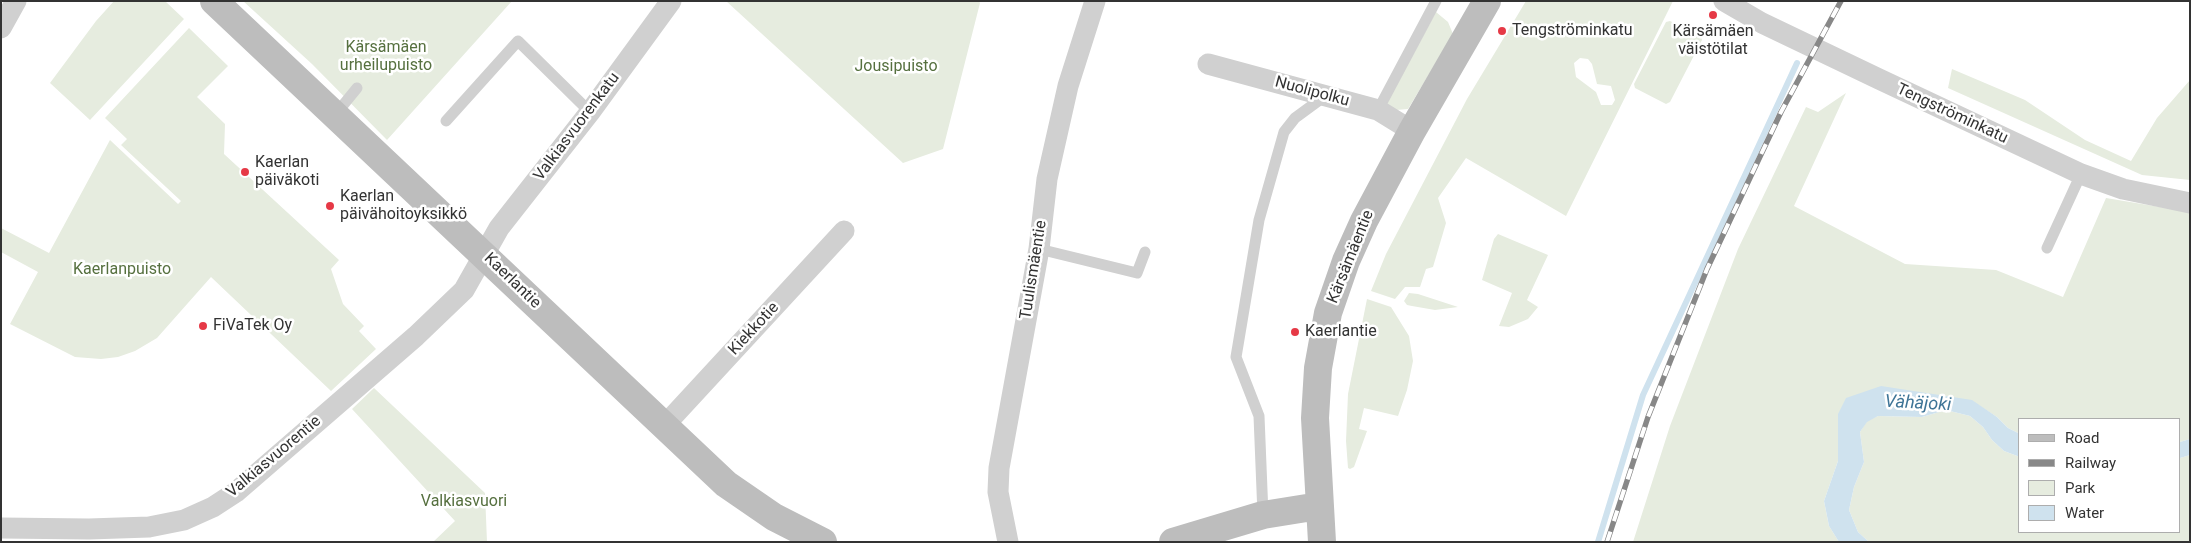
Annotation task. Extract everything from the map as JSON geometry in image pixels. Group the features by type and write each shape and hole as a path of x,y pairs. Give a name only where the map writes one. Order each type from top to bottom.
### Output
{"street":[{"path":"1,28 16,1"},
{"name":"Kaerlantie","path":"214,1 726,484 752,503 801,532 823,542"},
{"name":"Valkiasvuorenkatu","path":"484,254 500,228 590,112 671,1"},
{"name":"Tuulismäentie","path":"1008,542 998,492 999,468 1039,249 1047,179 1068,86 1095,1"},
{"name":"Kärsämäentie","path":"1322,542 1319,506 1316,392 1322,342 1328,313 1352,245 1412,131 1487,1"},
{"name":"Tengströminkatu","path":"1724,1 1762,23 1902,91 2081,174 2148,196 2190,203"},
{"name":"Nuolipolku","path":"1208,64 1378,110 1412,131"},
{"name":"Kiekkotie","path":"664,426 844,231"},
{"name":"Valkiasvuorentie","path":"1,528 89,530 149,527 184,520 213,507 236,492 416,336 464,290 484,254"},
{"path":"1173,542 1263,515 1319,506"}],"lane":[{"path":"1378,110 1436,1"},
{"path":"446,121 518,41 590,112"},
{"path":"336,115 357,88"},
{"path":"1263,515 1259,416 1236,357 1258,220 1284,132 1295,118 1324,96"},
{"path":"2047,248 2081,174"},
{"path":"1039,249 1138,273 1145,252"}],"green space":[{"path":"114,1 165,1 184,19 90,120 50,83 96,21"},
{"name":"Kärsämäen urheilupuisto","path":"243,1 512,1 387,140 312,64"},
{"name":"Jousipuisto","path":"726,1 979,1 943,149 903,163"},
{"path":"1526,1 1673,1 1566,216 1466,158 1438,198 1446,223 1433,267 1426,269 1420,287 1405,287 1395,299 1371,291 1386,254 1467,99","holes":["1580,58 1588,59 1592,64 1597,84 1611,86 1615,100 1612,105 1601,105 1596,92 1576,77 1574,63"]},
{"path":"1436,12 1448,22 1453,34 1408,109 1396,110 1388,107 1387,103"},
{"path":"1670,21 1701,36 1702,40 1670,102 1666,104 1635,88 1634,84 1666,22"},
{"name":"Kaerlanpuisto","path":"189,28 228,66 197,97 225,124 224,154 339,260 331,269 343,304 364,326 359,331 376,349 331,391 211,277 157,338 135,351 118,357 101,359 75,357 10,324 38,272 1,252 1,228 49,253 110,140 178,204 181,201 121,145 127,139 105,118"},
{"path":"1952,69 2025,100 2085,140 2131,161 2157,118 2190,80 2190,180 2142,175 1948,88"},
{"path":"1846,93 1794,206 1905,264 1996,270 2063,297 2106,198 2190,212 2190,439 2181,442 2181,418 2018,418 2018,433 2008,428 1997,417 1972,401 1838,414 1838,461 1824,501 1829,526 1839,542 1633,542 1670,426 1738,249 1806,107 1818,112"},
{"path":"1498,234 1548,255 1527,300 1538,307 1528,319 1509,327 1499,326 1512,293 1482,280 1494,239"},
{"path":"1409,293 1418,294 1458,307 1435,310 1407,305 1404,301"},
{"path":"1367,299 1391,307 1409,336 1413,361 1407,390 1398,416 1364,408 1359,429 1367,431 1354,467 1350,469 1348,468 1346,441 1348,394"},
{"name":"Valkiasvuori","path":"374,388 485,493 487,542 433,542 455,521 352,409"},
{"path":"1946,410 1970,416 1983,427 1992,440 2004,451 2018,456 2018,533 2181,533 2181,458 2190,455 2190,542 1869,542 1858,532 1849,510 1854,487 1864,462 1860,432 1867,421 1878,416 1922,417"}],"water":[{"name":"Vähäjoki","path":"1881,386 1972,400 1997,417 2008,428 2018,433 2018,456 2004,451 1992,440 1983,427 1970,416 1946,410 1922,417 1878,416 1867,422 1860,432 1864,462 1854,487 1849,510 1858,532 1869,542 1839,542 1829,526 1824,501 1838,461 1838,414 1846,398"},
{"path":"2190,439 2190,455 2181,458 2181,442"}],"waterway":[{"path":"1598,542 1643,395 1797,63"}],"railway":[{"path":"1607,542 1648,417 1707,269 1781,112 1841,1"}],"place":[{"name":"Kärsämäen väistötilat","path":"1713,15"},
{"name":"Tengströminkatu","path":"1502,31"},
{"name":"Kaerlan päiväkoti","path":"245,172"},
{"name":"Kaerlan päivähoitoyksikkö","path":"330,206"},
{"name":"FiVaTek Oy","path":"203,326"},
{"name":"Kaerlantie","path":"1295,332"}]}
